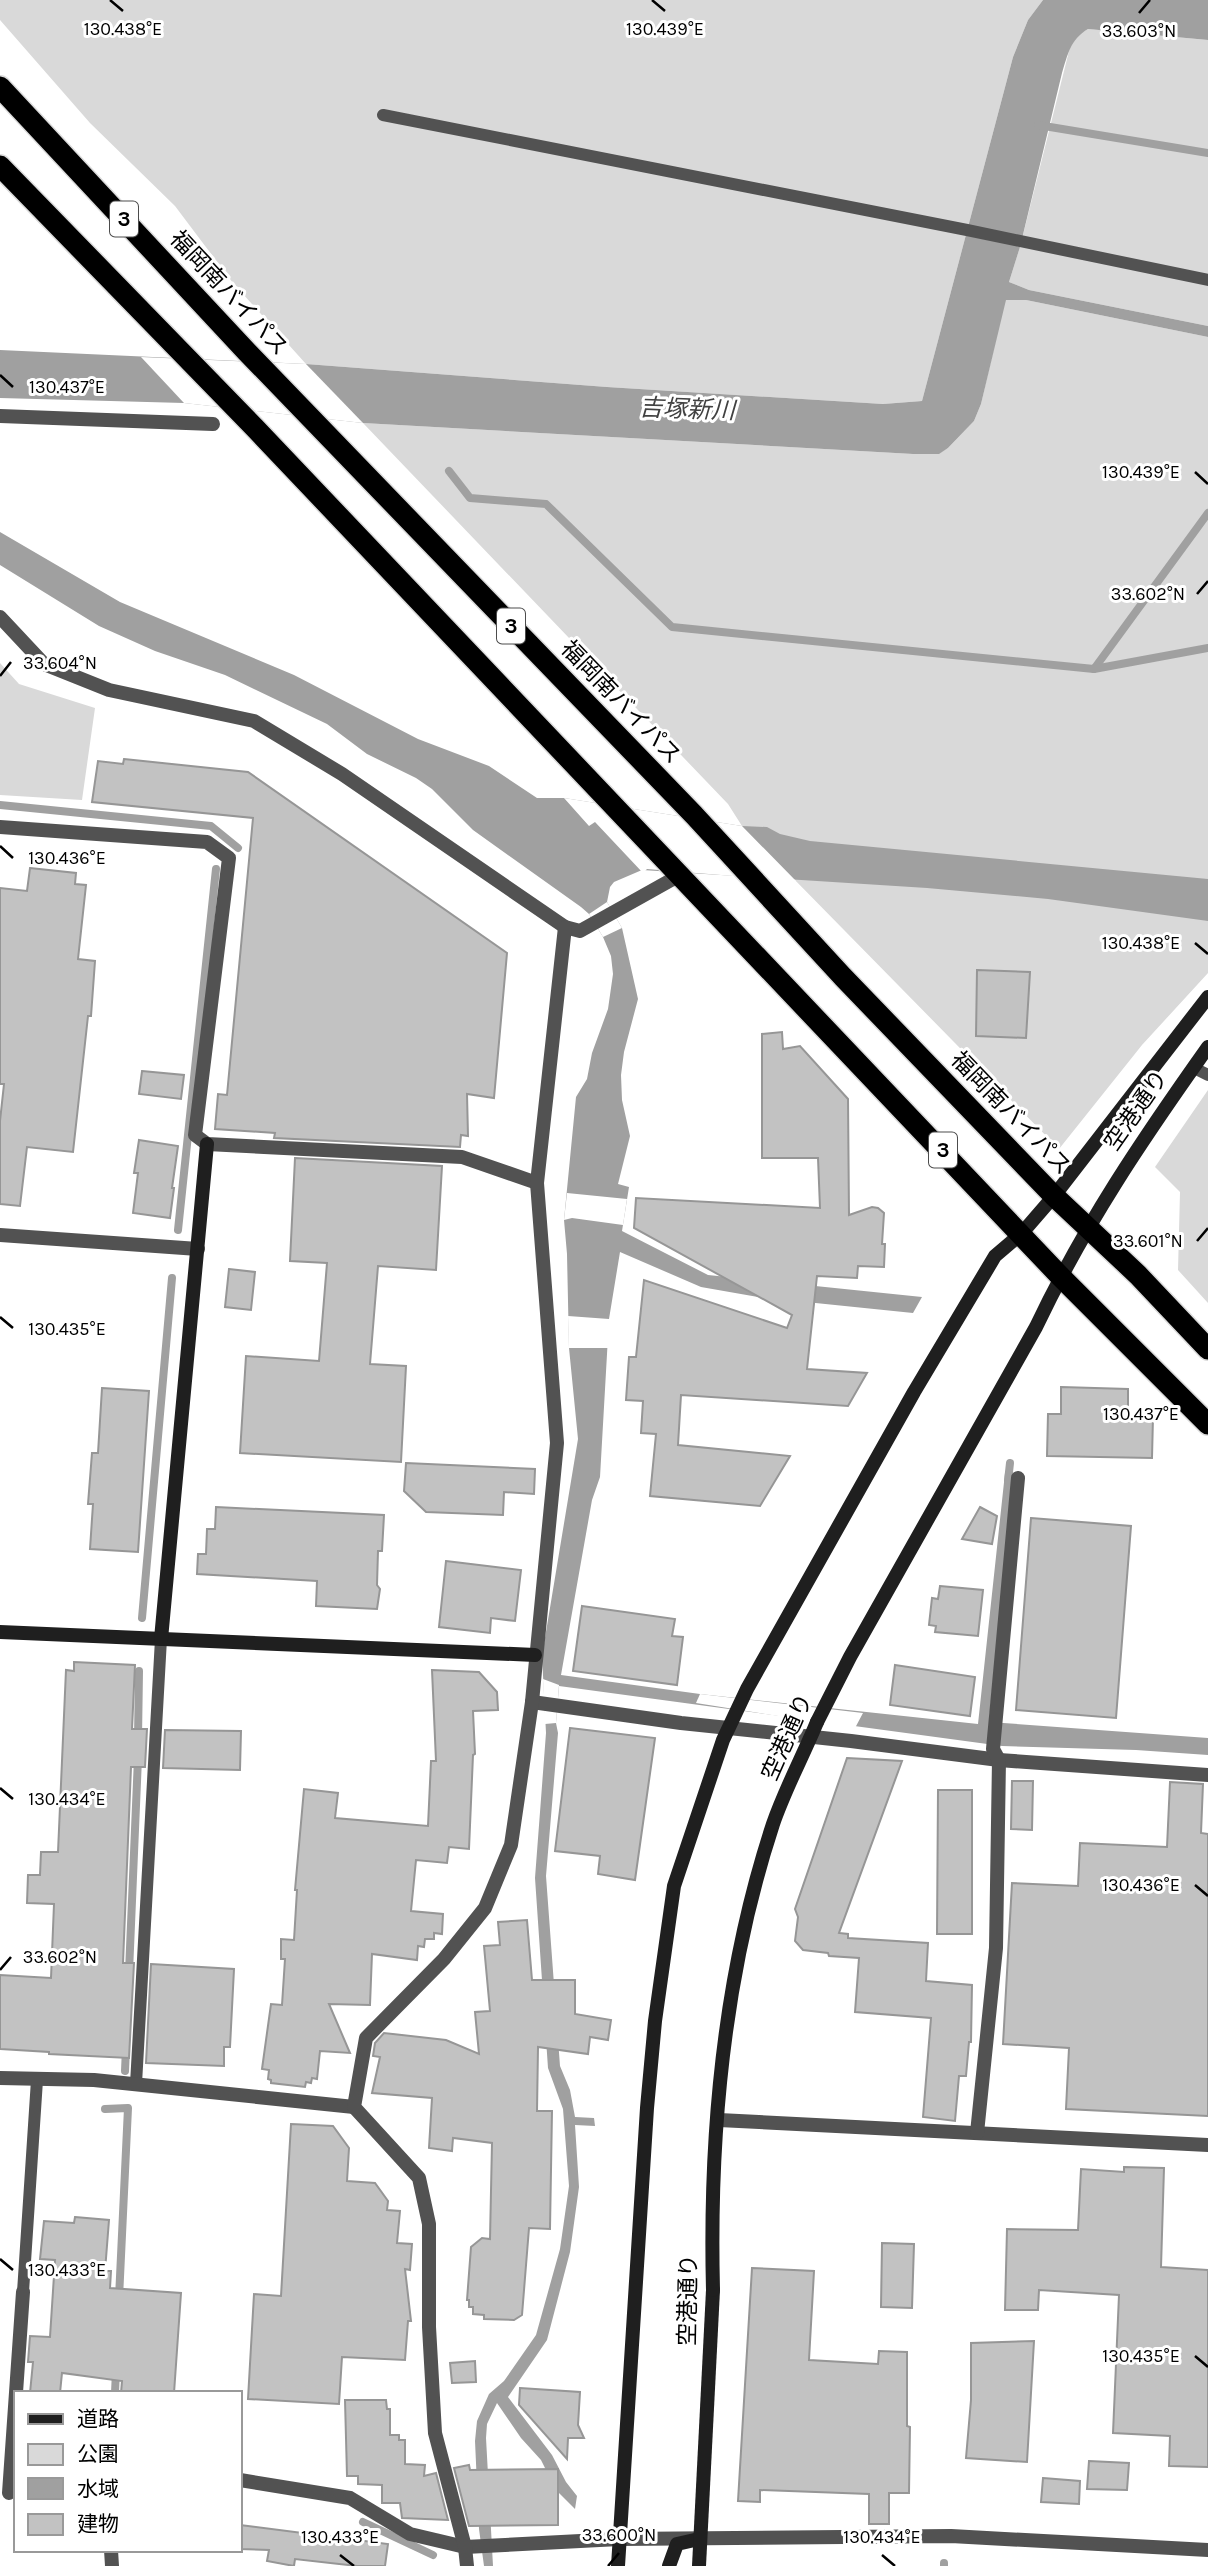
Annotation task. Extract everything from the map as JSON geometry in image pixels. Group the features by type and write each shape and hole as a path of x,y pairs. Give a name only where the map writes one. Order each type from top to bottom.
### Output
{"highway":[{"name":"福岡南バイパス","path":"0,87 247,352 694,815 843,977 1054,1196 1138,1275 1208,1349"},
{"name":"3","path":"0,166 255,428 1060,1276 1208,1424"}],"street":[{"path":"0,416 213,425"},
{"path":"0,617 44,664 109,690 254,721 342,774 565,927 579,931 680,874"},
{"path":"0,827 206,842 229,858 195,1135 207,1144 462,1157 537,1183"},
{"path":"354,2107 366,2038 444,1959 485,1908 511,1845 536,1703 535,1655 557,1443 537,1183 565,927"},
{"path":"618,2566 654,2021 674,1886 729,1728 747,1689 914,1392 995,1256 1022,1233 1054,1196 1208,997"},
{"name":"空港通り","path":"699,2566 713,2290 712,2218 725,2032 735,1970 774,1823 828,1699 1036,1327 1087,1227 1137,1148 1208,1047"},
{"path":"162,1640 207,1144"},
{"path":"0,1234 198,1249"},
{"path":"977,2133 996,1948 996,1719 1018,1478"},
{"path":"0,1632 535,1655"},
{"path":"536,1703 811,1737 1208,1774"},
{"path":"0,2078 94,2080 354,2107 419,2178 429,2224 429,2327 435,2433 472,2547 467,2566"},
{"path":"719,2120 1208,2145"},
{"path":"16,2391 23,2292"},
{"path":"8,2493 14,2413"},
{"path":"242,2480 350,2498 410,2534 472,2547 619,2539 951,2536 1208,2550"},
{"path":"670,2566 677,2544 699,2539"}],"lane":[{"path":"383,115 1208,280"},
{"path":"1194,1068 1208,1074"},
{"path":"136,2084 162,1640"},
{"path":"23,2292 37,2080"}],"green space":[{"path":"0,0 1043,0 1028,20 1013,57 922,401 883,404 607,387 306,364 233,283 175,206 90,123 0,20"},
{"path":"1088,29 1208,40 1208,326 1029,290 1009,282 1070,47 1076,36"},
{"path":"1005,300 1026,300 1208,337 1208,973 1142,1045 1059,1149 742,826 728,804 363,423 938,454 948,448 974,421 981,404"},
{"path":"0,663 19,684 95,708 82,800 0,795"},
{"path":"1208,1090 1208,1303 1178,1270 1180,1192 1155,1167"}],"water":[{"name":"吉塚新川","path":"1043,0 1208,0 1208,40 1088,29 1077,38 1070,48 1062,73 1009,282 1029,290 1208,326 1208,337 1026,300 1006,300 981,404 974,421 939,454 363,423 184,403 0,398 0,350 306,364 607,387 883,404 922,401 1013,57 1028,20"},
{"path":"0,532 120,602 294,675 418,739 489,766 537,798 564,798 742,826 767,827 780,834 810,841 1208,879 1208,921 1048,899 927,888 642,870 614,882 610,887 607,902 622,928 638,999 621,1075 622,1100 630,1136 618,1184 629,1187 622,1231 708,1275 922,1297 913,1313 758,1297 701,1287 620,1252 609,1319 600,1477 592,1500 561,1675 700,1694 978,1724 1005,1473 1013,1472 989,1722 1208,1738 1208,1755 1002,1746 559,1686 556,1723 558,1733 546,1876 560,2066 570,2090 575,2117 594,2118 595,2126 575,2125 579,2187 570,2252 547,2340 508,2397 552,2455 566,2482 577,2496 575,2509 556,2490 541,2460 521,2438 497,2403 487,2424 486,2438 493,2566 484,2566 479,2529 475,2441 477,2421 489,2394 504,2381 536,2335 560,2249 569,2186 563,2109 548,2068 535,1878 546,1733 542,1656 578,1439 569,1348 564,1220 576,1097 587,1079 592,1053 608,1009 613,974 611,956 589,914 473,830 432,789 367,754 327,724 225,675 155,651 99,626 0,565"}],"pier":[{"path":"141,357 306,364 363,423 184,403"},
{"path":"564,798 742,826 796,881 647,869 643,873 595,822 589,826"},
{"path":"607,902 622,928 603,937 589,914"},
{"path":"567,1193 627,1199 623,1225 572,1218 564,1220"},
{"path":"568,1316 609,1319 609,1348 569,1348"},
{"path":"543,1679 559,1685 556,1723 545,1724"},
{"path":"700,1694 863,1713 855,1728 696,1703"}],"building":[{"path":"124,759 248,772 507,953 494,1098 467,1094 468,1136 461,1135 460,1147 274,1138 275,1133 215,1129 218,1094 227,1095 253,818 92,802 98,761 123,764"},
{"path":"30,868 76,873 75,884 86,885 78,959 95,961 91,1016 88,1016 73,1152 27,1147 20,1206 0,1204 0,1121 4,1084 0,1084 0,888 27,891"},
{"path":"977,970 1030,972 1026,1038 976,1036"},
{"path":"782,1032 783,1049 800,1046 848,1099 849,1215 872,1207 884,1213 884,1267 858,1266 857,1278 817,1276 807,1369 867,1373 848,1406 681,1395 678,1445 790,1456 760,1506 650,1496 656,1434 641,1433 643,1401 626,1400 629,1357 636,1357 644,1280 787,1328 792,1315 634,1228 636,1198 820,1208 818,1158 762,1158 762,1034"},
{"path":"142,1071 184,1075 181,1099 139,1094"},
{"path":"139,1140 178,1146 170,1218 133,1213 138,1173 134,1173"},
{"path":"295,1158 442,1166 436,1270 378,1266 370,1364 406,1366 401,1462 240,1453 246,1356 319,1361 327,1263 290,1261"},
{"path":"229,1269 255,1272 251,1310 225,1307"},
{"path":"1061,1387 1128,1389 1128,1416 1153,1417 1152,1458 1047,1456 1048,1414 1061,1414"},
{"path":"102,1388 149,1391 138,1552 90,1549 93,1504 88,1504 92,1453 98,1453"},
{"path":"406,1463 535,1469 534,1494 504,1492 503,1515 426,1512 404,1491"},
{"path":"216,1507 384,1515 382,1551 378,1551 377,1585 380,1589 377,1609 316,1606 317,1581 197,1574 198,1554 206,1554 207,1529 215,1529"},
{"path":"980,1507 997,1516 992,1544 962,1539"},
{"path":"1031,1518 1131,1526 1116,1718 1016,1710"},
{"path":"446,1561 521,1570 515,1621 491,1618 490,1633 439,1627"},
{"path":"940,1586 983,1590 978,1636 935,1632 936,1626 929,1625 932,1598 938,1599"},
{"path":"582,1606 675,1619 672,1636 683,1637 677,1685 573,1671"},
{"path":"74,1662 135,1665 132,1729 147,1729 145,1767 131,1767 123,1963 134,1963 129,2058 0,2049 0,1975 51,1978 54,1904 27,1903 28,1875 40,1875 41,1852 58,1852 66,1670 74,1671"},
{"path":"895,1665 975,1677 970,1716 890,1705"},
{"path":"432,1670 479,1672 497,1692 498,1710 473,1711 475,1754 469,1849 449,1847 447,1863 416,1860 411,1911 443,1914 442,1934 434,1933 434,1939 425,1939 424,1947 418,1946 417,1960 372,1954 370,2005 329,2004 350,2053 320,2051 317,2079 312,2078 311,2083 306,2082 305,2087 271,2083 268,2079 269,2070 262,2069 271,2004 282,2005 285,1959 281,1959 281,1939 294,1940 295,1890 304,1789 338,1793 335,1818 428,1826 431,1761 436,1761"},
{"path":"570,1728 655,1738 635,1880 598,1874 600,1856 555,1851"},
{"path":"165,1730 241,1731 240,1770 163,1768"},
{"path":"847,1758 902,1761 839,1933 848,1934 848,1938 928,1943 926,1981 972,1985 971,2042 966,2076 959,2076 955,2121 923,2117 931,2018 855,2012 859,1958 829,1956 828,1953 803,1950 795,1941 798,1917 795,1909"},
{"path":"1012,1781 1033,1781 1032,1830 1011,1829"},
{"path":"1170,1782 1203,1784 1201,1833 1208,1834 1208,2116 1066,2109 1069,2048 1003,2044 1012,1883 1078,1886 1080,1843 1167,1847"},
{"path":"938,1790 972,1790 972,1934 937,1934"},
{"path":"527,1920 532,1980 575,1980 575,2014 611,2020 608,2040 590,2037 588,2054 538,2047 537,2111 552,2111 550,2229 529,2228 522,2315 514,2320 484,2319 484,2315 473,2314 473,2307 469,2307 467,2300 471,2247 482,2238 490,2239 492,2143 453,2138 452,2151 429,2148 432,2098 372,2093 380,2057 373,2056 375,2043 384,2033 446,2040 479,2054 475,2012 490,2011 484,1946 500,1945 498,1922"},
{"path":"151,1964 234,1969 230,2047 224,2047 224,2066 146,2063"},
{"path":"291,2124 333,2126 349,2148 347,2181 375,2183 388,2201 387,2210 400,2211 397,2243 412,2244 410,2270 405,2269 411,2321 408,2321 405,2360 342,2357 339,2404 248,2399 254,2294 281,2296"},
{"path":"1124,2167 1164,2168 1161,2267 1208,2270 1208,2467 1169,2466 1170,2436 1113,2433 1119,2295 1039,2290 1038,2310 1005,2310 1007,2229 1078,2230 1081,2169 1124,2172"},
{"path":"75,2217 109,2220 105,2271 111,2271 110,2288 181,2293 174,2391 121,2391 122,2381 62,2373 60,2391 30,2391 33,2362 28,2362 30,2336 50,2337 55,2260 40,2259 44,2221 74,2223"},
{"path":"882,2243 914,2244 912,2308 881,2307"},
{"path":"752,2268 814,2271 809,2360 878,2364 879,2351 907,2352 909,2493 889,2493 889,2524 869,2524 869,2494 760,2490 760,2502 738,2501"},
{"path":"1034,2341 1027,2462 966,2458 971,2400 971,2343"},
{"path":"475,2361 476,2382 452,2383 450,2363"},
{"path":"520,2388 580,2392 578,2425 584,2438 568,2438 567,2459 519,2405"},
{"path":"345,2400 386,2400 387,2409 390,2409 390,2435 399,2435 399,2440 405,2440 405,2464 425,2465 424,2476 436,2473 448,2520 402,2518 400,2503 382,2503 382,2485 358,2484 358,2476 347,2476"},
{"path":"1089,2461 1129,2463 1127,2490 1087,2489"},
{"path":"469,2465 470,2470 558,2469 558,2525 469,2526 454,2468"},
{"path":"1043,2478 1080,2481 1079,2504 1041,2502"},
{"path":"242,2525 388,2544 385,2566 357,2566 295,2559 294,2566 267,2561 269,2550 242,2549"}],"waterway":[{"path":"1038,125 1208,153"},
{"path":"449,471 470,498 546,504 672,627 1094,669 1208,513"},
{"path":"1094,669 1208,648"},
{"path":"0,805 211,826 238,848"},
{"path":"178,1230 216,869"},
{"path":"142,1618 172,1278"},
{"path":"1008,1481 1010,1463"},
{"path":"138,1738 139,1671"},
{"path":"129,1972 138,1758"},
{"path":"125,2071 126,2048"},
{"path":"105,2109 128,2108 119,2298"},
{"path":"115,2391 116,2371"},
{"path":"363,2522 433,2555"}]}
